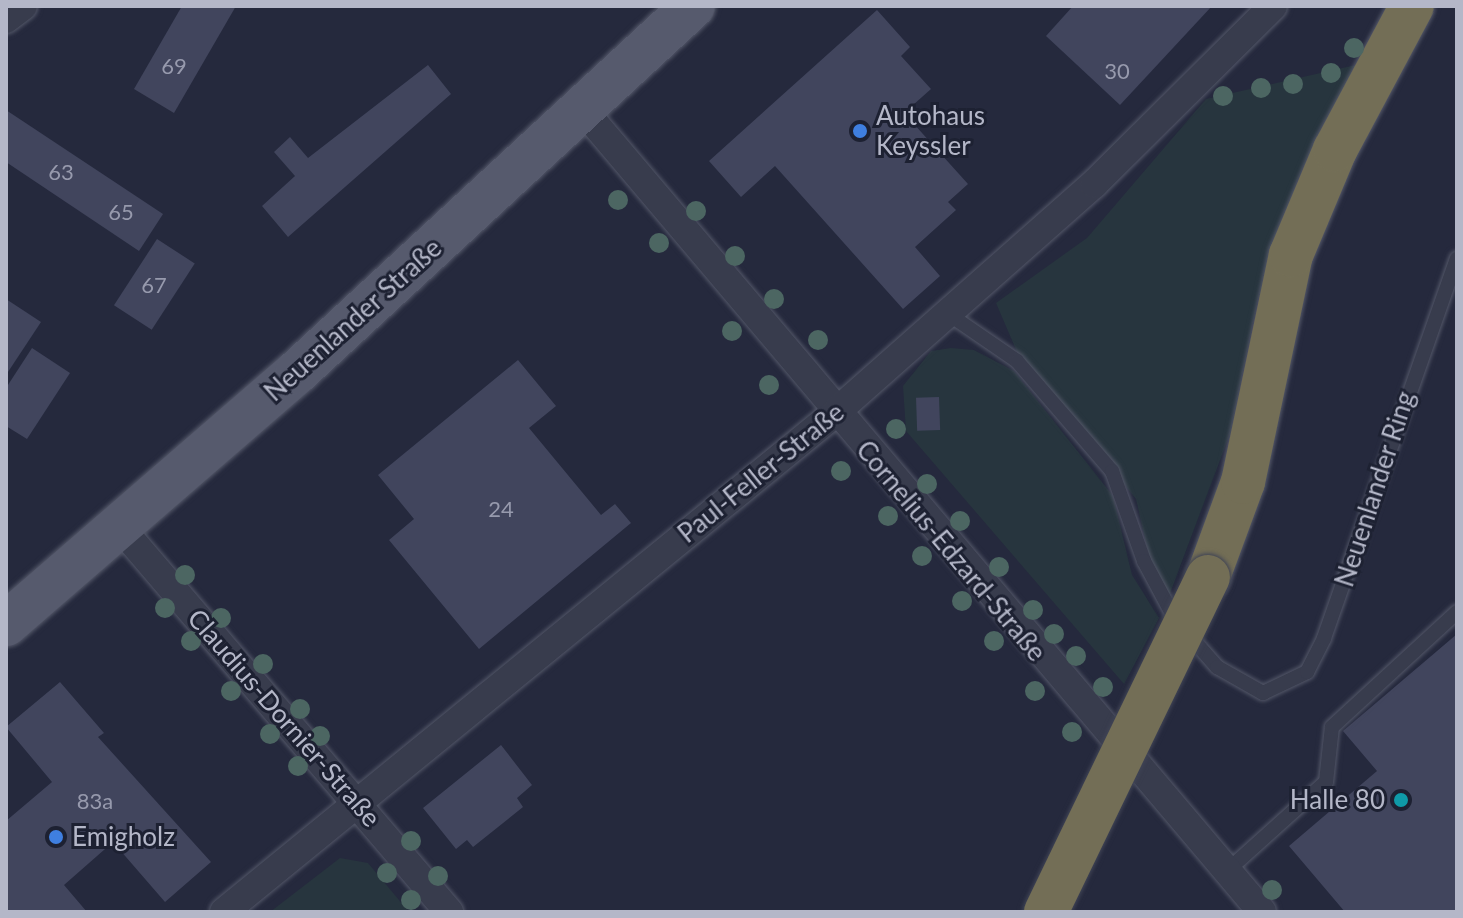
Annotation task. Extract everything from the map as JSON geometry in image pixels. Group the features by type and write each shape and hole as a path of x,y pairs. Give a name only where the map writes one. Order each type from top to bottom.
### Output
{"highway":[{"path":"1046,912 1208,577 1243,482 1291,255 1335,150 1412,6"}],"main road":[{"name":"Neuenlander Straße","path":"6,624 584,111 693,6"}],"street":[{"path":"6,19 23,6"},
{"name":"Paul-Feller-Straße","path":"224,912 835,413 1094,184 1273,6"},
{"name":"Cornelius-Edzard-Straße","path":"584,111 835,413 1262,912"},
{"name":"Claudius-Dornier-Straße","path":"119,526 449,912"}],"lane":[{"name":"Neuenlander Ring","path":"947,313 1017,361 1112,471 1144,561 1175,619 1217,667 1263,693 1307,672 1324,638 1457,259"},
{"path":"1227,871 1326,782 1332,727 1457,612"}],"shaded area":[{"path":"1360,64 1299,177 1257,303 1231,431 1169,596 1149,557 1136,499 1017,352 996,303 1087,238 1206,99"},
{"path":"951,348 974,350 1014,371 1113,496 1132,575 1159,618 1124,684 906,431 903,386 931,351"},
{"path":"340,858 368,863 409,912 270,912"}],"building":[{"path":"182,6 236,6 174,113 134,89"},
{"path":"1073,6 1212,6 1120,105 1046,36"},
{"path":"877,10 910,47 901,56 931,89 904,113 968,184 948,202 956,210 915,247 940,276 903,309 775,166 741,197 709,161"},
{"path":"428,65 451,94 288,237 262,206 295,176 274,152 290,137 308,158"},
{"path":"6,110 163,214 139,251 6,162"},
{"path":"157,239 195,264 152,330 114,305"},
{"path":"6,299 41,322 6,375"},
{"path":"32,348 70,373 27,439 6,426 6,388"},
{"path":"518,360 556,406 529,428 601,515 615,504 631,523 479,649 389,540 414,519 378,475"},
{"path":"939,397 940,430 917,431 916,398"},
{"name":"Halle 80","path":"1457,634 1457,912 1345,912 1289,846 1377,771 1343,731"},
{"path":"60,682 104,733 98,737 211,862 165,902 113,842 64,885 87,912 6,912 6,821 52,782 6,727"},
{"path":"501,745 532,785 517,798 523,807 473,847 467,840 456,849 423,808"}],"place":[{"name":"Autohaus Keyssler","path":"860,131"},
{"name":"Halle 80","path":"1401,800"},
{"name":"Emigholz","path":"56,837"}]}
